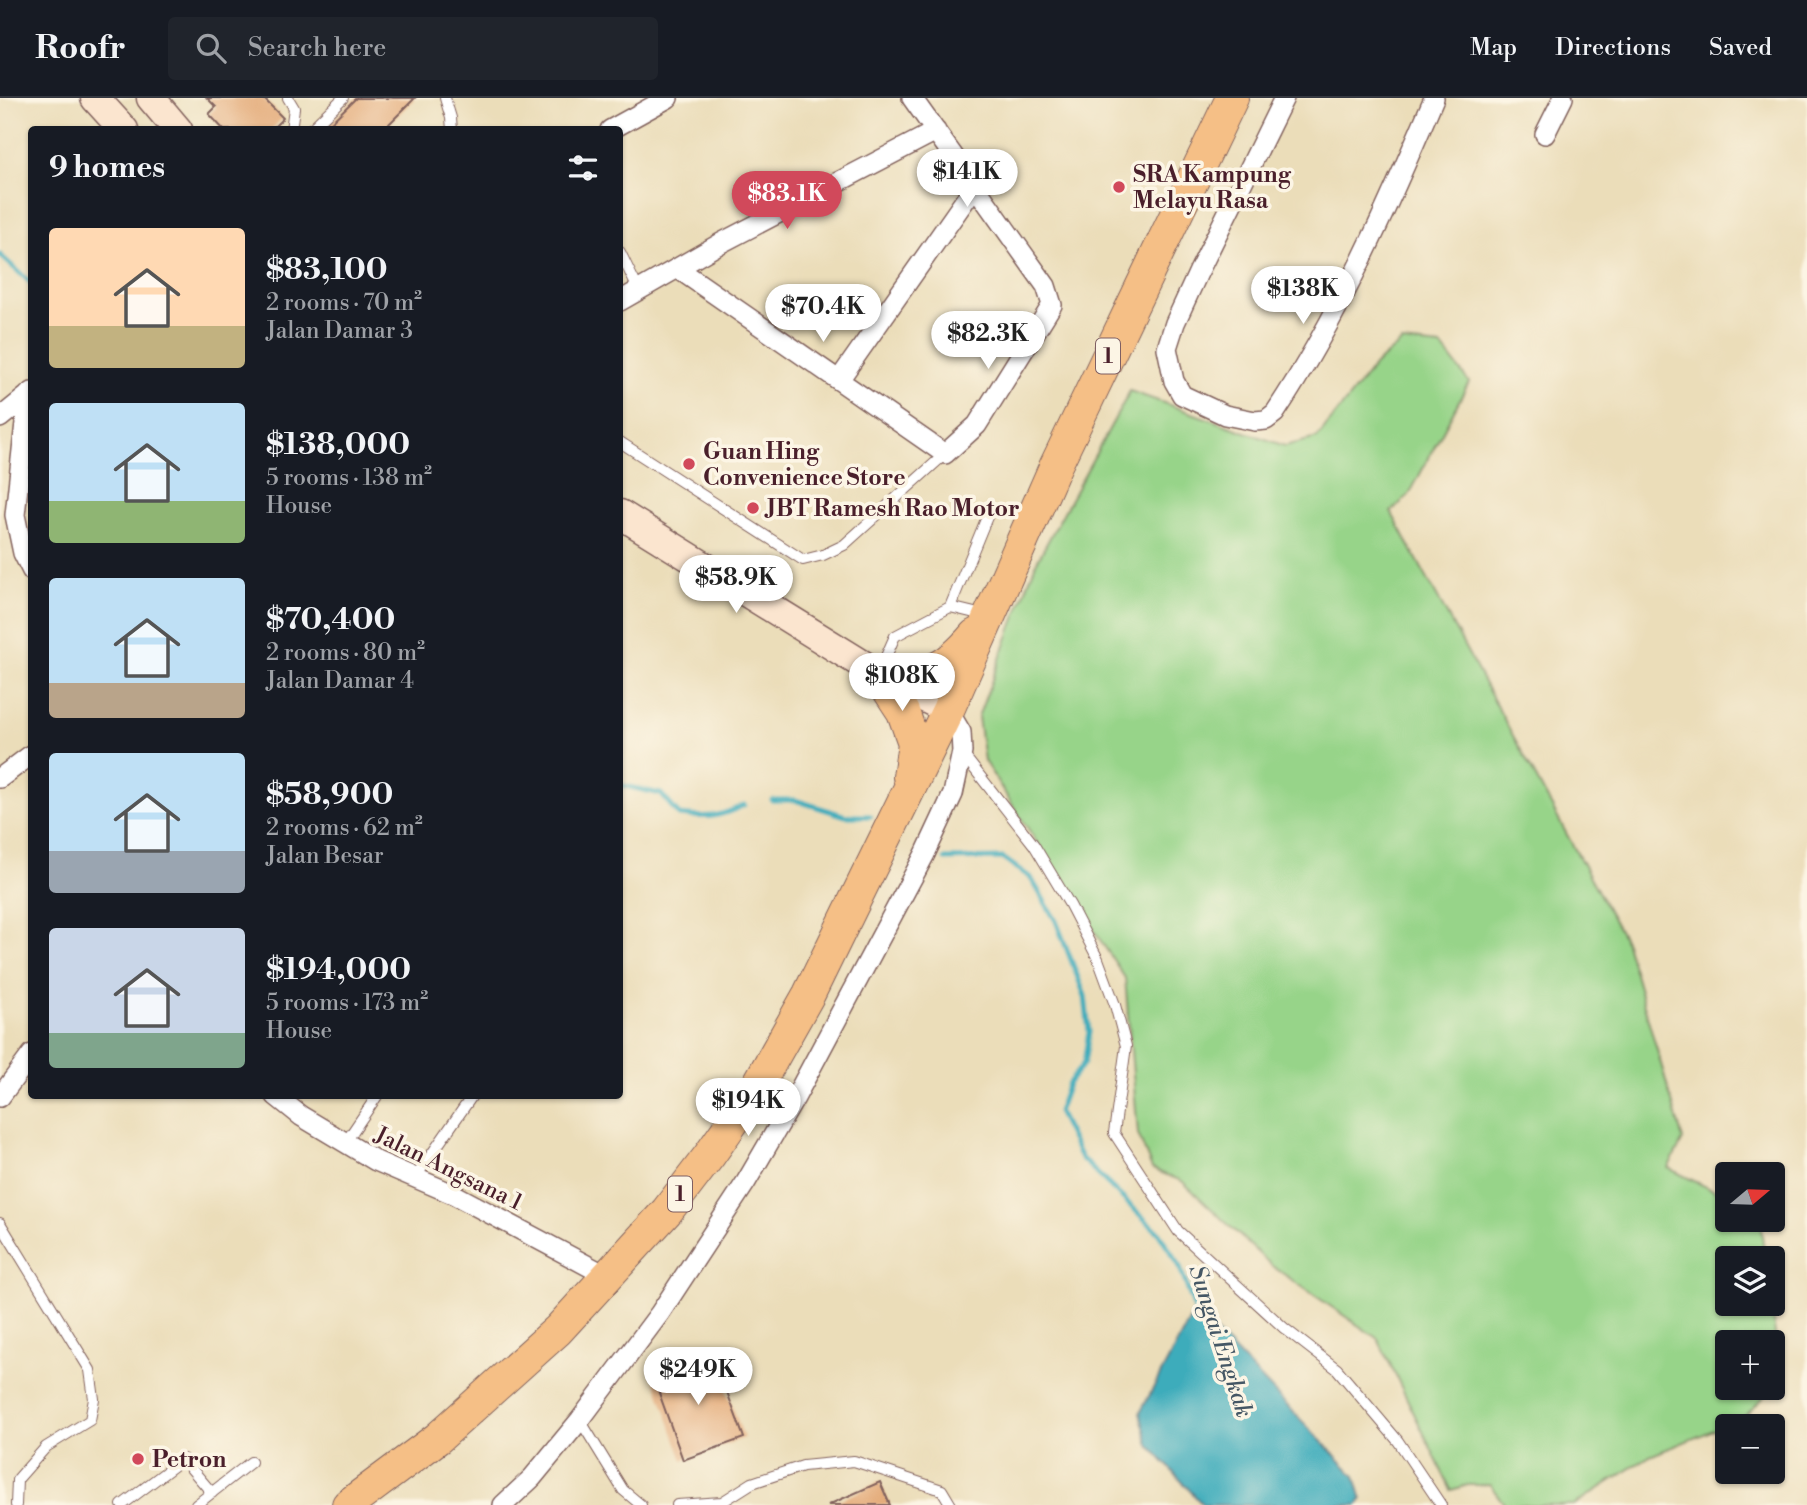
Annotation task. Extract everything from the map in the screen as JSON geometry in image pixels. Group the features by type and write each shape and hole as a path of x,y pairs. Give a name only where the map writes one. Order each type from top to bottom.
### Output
{"main road":[{"path":"95,98 120,126"},
{"path":"130,98 153,126"},
{"path":"151,98 175,126"},
{"name":"1","path":"348,1505 438,1438 558,1330 667,1211 755,1090 809,994 948,710 1055,467 1232,98"},
{"path":"623,516 878,674 948,710"},
{"path":"878,674 905,676 927,673 965,646 989,617"},
{"path":"878,674 903,712 914,743 904,799"}],"street":[{"path":"617,126 668,98"},
{"path":"677,268 945,454 978,425 1052,305 1046,286 912,98"},
{"path":"1284,98 1199,271 1175,323 1167,348 1174,381 1182,395 1225,415 1255,421 1266,420 1275,413 1332,316 1383,215 1434,98"},
{"path":"1545,134 1563,98"},
{"path":"623,299 936,131"},
{"path":"839,380 975,186"},
{"path":"0,418 28,396"},
{"path":"28,410 15,514 23,553 28,563"},
{"path":"503,1505 532,1478 580,1420 660,1313 746,1182 795,1098 925,854 953,794 962,752 961,732 948,710"},
{"path":"0,778 28,757"},
{"path":"0,1097 28,1059"},
{"name":"Jalan Angsana 1","path":"281,1099 301,1116 376,1161 455,1195 607,1276"}],"lane":[{"path":"288,98 294,108 292,126"},
{"path":"314,126 343,98"},
{"path":"445,98 452,126"},
{"path":"623,258 638,289"},
{"path":"623,444 803,559 823,555 844,545 945,454"},
{"path":"878,674 895,636 950,607 987,517"},
{"path":"950,607 989,617"},
{"path":"962,752 1034,845 1098,959 1126,1046 1114,1133 1178,1231 1284,1328 1337,1369 1398,1441 1441,1505"},
{"path":"345,1143 375,1099"},
{"path":"415,1178 470,1099"},
{"path":"0,1223 90,1370 94,1399 90,1420 46,1447 17,1480 16,1505"},
{"path":"580,1420 622,1490 641,1505"},
{"path":"122,1505 183,1459 212,1493"},
{"path":"677,1505 722,1502 752,1483 803,1466 853,1461 942,1490 951,1505"},
{"path":"196,1505 251,1462"}],"green space":[{"path":"1402,342 1441,346 1469,382 1409,495 1391,512 1626,943 1683,1140 1668,1168 1715,1191 1715,1232 1762,1232 1763,1246 1715,1246 1715,1316 1773,1316 1774,1330 1715,1330 1715,1400 1761,1400 1747,1414 1715,1414 1715,1429 1650,1456 1574,1505 1505,1505 1490,1485 1468,1485 1451,1490 1378,1339 1272,1266 1182,1181 1152,1169 1138,1134 1125,978 984,761 978,717 1036,563 1130,391 1285,446 1317,438 1375,365"}],"water":[{"path":"1195,1310 1355,1476 1362,1500 1358,1505 1203,1505 1149,1445 1140,1413"}],"building":[{"path":"207,98 263,98 283,118 275,126 220,126 209,114 216,107"},
{"path":"356,98 415,98 387,126 327,126"},
{"path":"713,1354 744,1438 683,1460 653,1376"},
{"path":"880,1482 890,1505 828,1505"}],"waterway":[{"name":"Sungai Engkak","path":"0,255 28,280"},
{"name":"Sungai Engkak","path":"623,786 661,794 679,815 713,816 744,805"},
{"name":"Sungai Engkak","path":"772,800 795,800 846,816 870,816"},
{"name":"Sungai Engkak","path":"945,859 1003,858 1031,878 1056,921 1085,996 1089,1032 1084,1063 1068,1084 1058,1112 1081,1158 1159,1233 1179,1265 1197,1315"}],"place":[{"name":"SRA Kampung Melayu Rasa","path":"1119,187"},
{"name":"Guan Hing Convenience Store","path":"689,464"},
{"name":"JBT Ramesh Rao Motor","path":"753,508"},
{"name":"Petron","path":"138,1459"}]}
